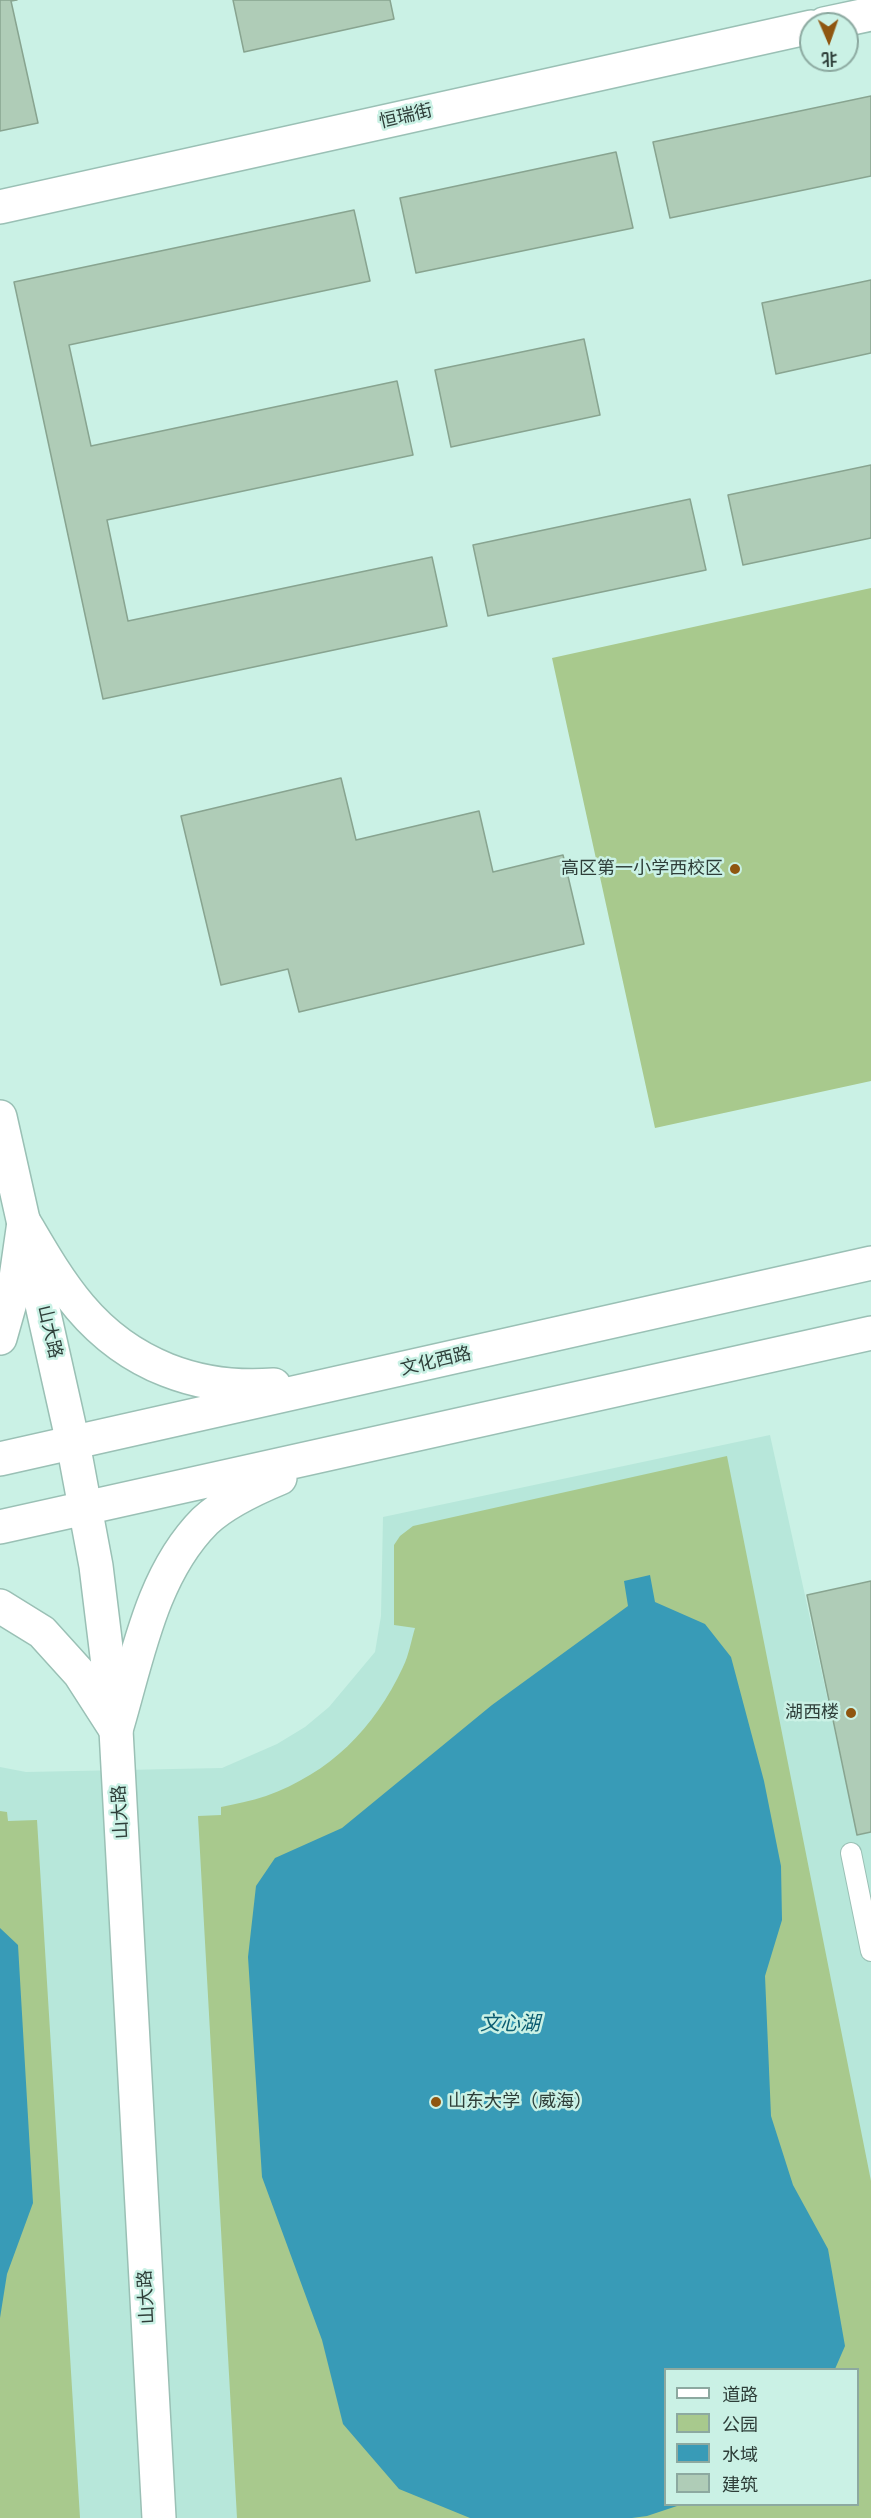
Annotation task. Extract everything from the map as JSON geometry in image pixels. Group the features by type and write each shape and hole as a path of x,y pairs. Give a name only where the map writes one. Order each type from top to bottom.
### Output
{"main road":[{"name":"恒瑞街","path":"0,207 799,30"},
{"name":"山大路","path":"0,1117 73,1443 96,1566 116,1730 159,2518"},
{"path":"0,1338 15,1285 24,1222"},
{"path":"24,1222 55,1273 81,1308 128,1352 165,1371 213,1383 256,1386 362,1378"},
{"name":"文化西路","path":"0,1459 871,1263"},
{"path":"0,1527 871,1333"},
{"path":"116,1730 162,1584 178,1557 206,1521 254,1488 365,1446"},
{"path":"0,1606 42,1632 80,1674 116,1730"}],"lane":[{"path":"851,1853 871,1951"}],"shaded area":[{"name":"山东大学（威海）","path":"770,1435 857,1834 871,1832 871,2518 0,2518 0,1767 26,1772 222,1768 277,1744 305,1727 329,1707 375,1652 381,1616 383,1517"}],"green space":[{"name":"高区第一小学西校区","path":"871,588 871,1081 655,1128 552,658"},
{"name":"文心湖","path":"727,1456 871,2181 871,2518 237,2518 198,1816 221,1815 221,1807 266,1796 310,1775 348,1746 378,1710 405,1662 415,1628 394,1625 394,1545 400,1536 413,1526"},
{"path":"0,1811 7,1812 8,1821 37,1820 80,2518 0,2518"}],"water":[{"name":"文心湖","path":"650,1575 655,1602 705,1624 731,1657 764,1781 781,1866 782,1920 765,1976 771,2116 793,2185 828,2249 845,2346 835,2368 664,2368 664,2506 677,2506 647,2516 632,2518 470,2518 399,2489 343,2424 322,2340 262,2177 248,1957 256,1886 275,1858 342,1828 492,1705 628,1606 624,1581"},
{"path":"0,1928 18,1945 33,2203 7,2274 0,2318"}],"building":[{"path":"0,0 17,0 11,1 38,123 0,131"},
{"path":"233,0 390,0 394,19 244,52"},
{"path":"871,96 871,176 670,218 653,142"},
{"path":"616,152 633,228 416,273 400,198"},
{"path":"354,210 370,281 69,345 91,446 397,381 413,455 107,520 128,621 432,557 447,626 103,699 14,282"},
{"path":"871,280 871,353 776,374 762,303"},
{"path":"584,339 600,415 451,447 435,370"},
{"path":"871,465 871,538 743,565 728,495"},
{"path":"690,499 706,570 488,616 473,545"},
{"path":"341,778 356,840 479,811 493,872 563,855 584,944 299,1012 288,969 221,985 181,816"},
{"name":"湖西楼","path":"871,1581 871,1832 857,1835 807,1595"}],"place":[{"name":"高区第一小学西校区","path":"735,869"},
{"name":"湖西楼","path":"851,1713"},
{"name":"山东大学（威海）","path":"436,2102"}]}
